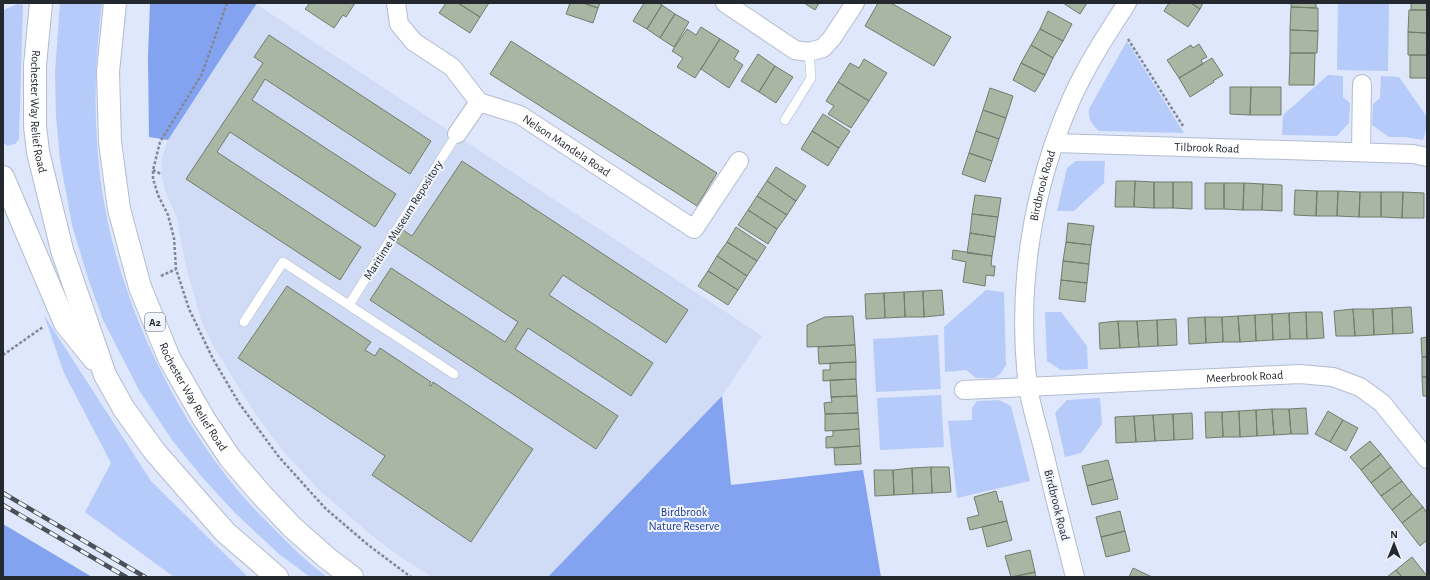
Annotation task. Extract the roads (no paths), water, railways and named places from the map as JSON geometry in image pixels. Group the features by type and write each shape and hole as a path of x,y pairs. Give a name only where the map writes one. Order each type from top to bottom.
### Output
{"highway":[{"name":"Rochester Way Relief Road","path":"41,3 35,64 35,126 38,152 62,250 105,374 124,409 155,452 225,532 277,577"},
{"name":"Rochester Way Relief Road","path":"115,3 108,72 110,142 119,208 140,287 169,358 204,419 230,458 245,476 292,527 326,558 352,577"},
{"path":"3,177 65,322 105,374"}],"street":[{"path":"396,3 399,24 414,42 452,67 479,102 457,134"},
{"path":"725,3 795,50 809,52 823,48 832,38 855,3"},
{"name":"Birdbrook Road","path":"1075,577 1028,387 1024,309 1026,266 1043,180 1054,143 1072,99 1088,66 1127,3"},
{"path":"1361,152 1362,84"},
{"name":"Nelson Mandela Road","path":"479,102 520,115 694,229 739,161"},
{"name":"Tilbrook Road","path":"1054,143 1361,152 1413,154 1427,157"},
{"name":"Meerbrook Road","path":"1028,387 1300,374 1333,377 1360,387 1382,403 1427,459"},
{"path":"964,390 1028,387"}],"lane":[{"path":"785,120 811,78 809,52"},
{"name":"Maritime Museum Repository","path":"349,305 457,134"},
{"path":"244,322 283,262 454,374"}],"railway":[{"path":"3,493 145,577"},
{"path":"3,505 126,577"}],"park label":[{"name":"Birdbrook Nature Reserve","path":"684,519"}]}
